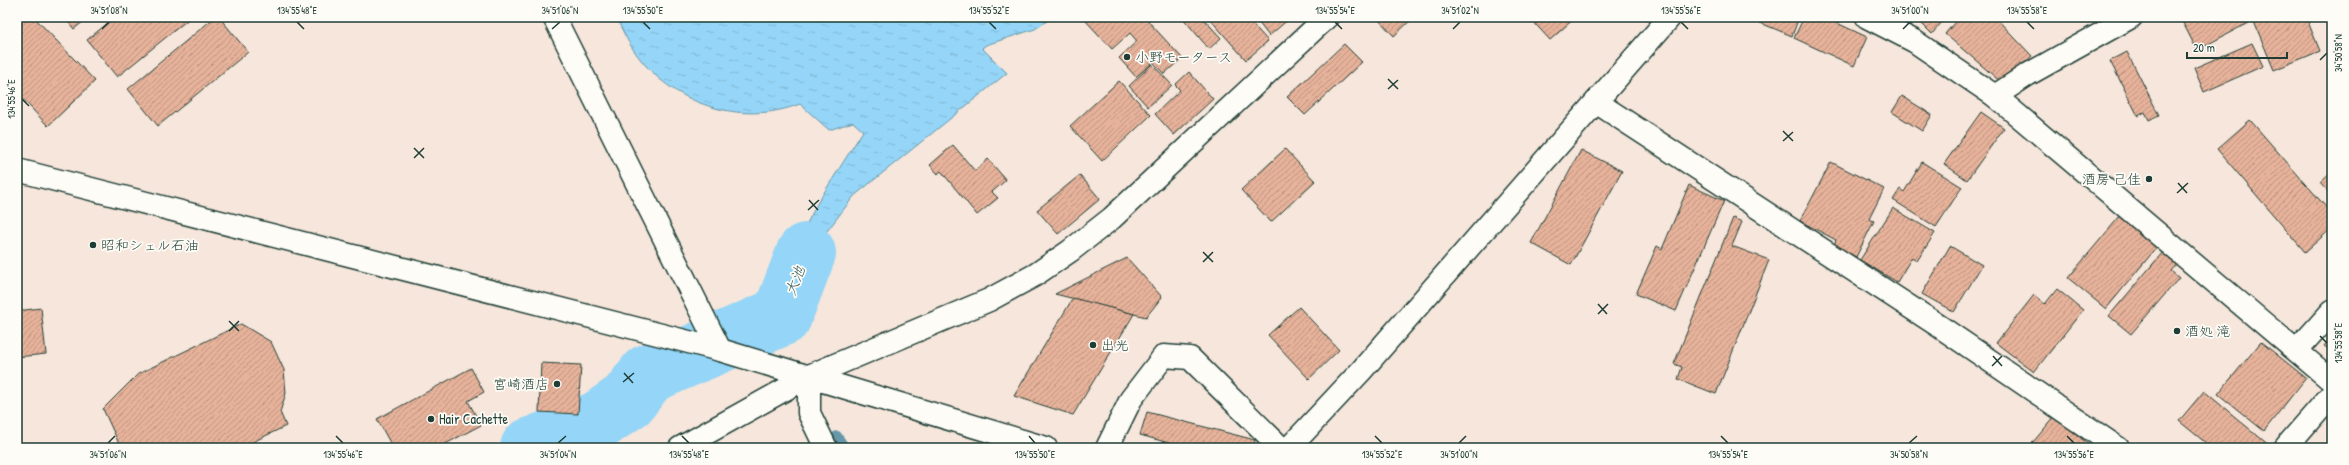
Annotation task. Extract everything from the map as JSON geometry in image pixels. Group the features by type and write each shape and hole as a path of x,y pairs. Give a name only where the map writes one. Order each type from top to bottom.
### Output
{"street":[{"path":"554,17 720,350"},
{"path":"680,448 809,376 989,300 1035,275 1070,251 1112,218 1327,17"},
{"path":"1289,448 1361,371 1670,17"},
{"path":"1867,17 1914,41 1995,96 2332,381"},
{"path":"1995,96 2027,75 2131,17"},
{"path":"1596,102 1930,320 2118,448"},
{"path":"17,170 720,350 1046,448"},
{"path":"2297,350 2332,311"},
{"path":"1107,448 1131,399 1164,356 1190,358 1280,448"},
{"path":"809,376 809,412 826,448"},
{"path":"2285,448 2332,394"}],"water":[{"path":"616,17 1053,17 1035,29 986,45 982,48 1007,73 854,196 824,235 815,253 790,330 769,330 767,324 786,264 818,202 863,131 853,122 829,130 800,104 777,111 754,113 731,111 709,106 687,97 668,85 650,70 632,48"}],"building":[{"path":"17,17 34,17 95,81 48,126 17,93"},
{"path":"64,17 89,17 74,29"},
{"path":"115,17 191,17 117,77 87,40"},
{"path":"215,17 219,17 248,52 158,126 128,89"},
{"path":"1090,17 1151,17 1148,21 1182,58 1164,74 1153,62 1136,77 1119,58 1137,41 1130,33 1112,49 1086,21"},
{"path":"1182,17 1202,17 1221,38 1209,49"},
{"path":"1208,17 1246,17 1268,41 1246,60"},
{"path":"1291,17 1269,36 1255,18"},
{"path":"1376,17 1414,17 1394,36"},
{"path":"1529,17 1576,17 1550,40"},
{"path":"1746,17 1799,17 1792,36"},
{"path":"1804,17 1824,17 1867,37 1854,66 1794,38"},
{"path":"1915,17 1946,17 1932,34"},
{"path":"1959,17 1995,17 2032,56 2002,83 1945,34"},
{"path":"2190,17 2245,17 2248,23 2197,50 2182,21"},
{"path":"2252,17 2306,17 2320,51 2274,70"},
{"path":"2252,43 2263,66 2204,92 2194,68"},
{"path":"1344,44 1362,62 1305,115 1287,97"},
{"path":"2127,52 2159,115 2149,120 2145,112 2138,116 2110,61"},
{"path":"1152,64 1172,85 1148,107 1129,86"},
{"path":"1189,72 1213,99 1174,135 1155,114 1180,90 1175,85"},
{"path":"1119,81 1151,115 1102,161 1070,126"},
{"path":"1902,96 1932,115 1922,131 1892,112"},
{"path":"1981,112 2004,128 1967,180 1944,164"},
{"path":"2250,120 2332,214 2332,228 2305,252 2217,149"},
{"path":"953,145 975,171 988,159 1006,180 992,192 998,198 977,215 941,171 938,174 930,165"},
{"path":"1285,149 1315,181 1271,222 1241,190"},
{"path":"1581,150 1622,171 1571,265 1531,243"},
{"path":"1831,162 1884,189 1869,219 1874,221 1856,257 1834,245 1836,240 1800,221"},
{"path":"1922,162 1962,187 1936,227 1893,200 1900,189 1904,192"},
{"path":"2332,171 2332,196 2320,182"},
{"path":"1080,175 1100,199 1058,234 1037,210"},
{"path":"1689,185 1724,201 1676,311 1636,294 1657,246 1662,249"},
{"path":"1893,208 1935,233 1917,261 1912,257 1897,282 1860,260"},
{"path":"2120,216 2157,247 2106,309 2068,278"},
{"path":"1733,218 1742,222 1732,246 1769,260 1716,394 1678,379 1682,367 1674,364"},
{"path":"1950,246 1982,265 1954,312 1922,294"},
{"path":"2163,252 2177,264 2171,271 2179,278 2131,334 2109,316"},
{"path":"1127,258 1162,297 1146,317 1055,294"},
{"path":"2057,289 2083,310 2034,372 1996,343 2034,295 2045,304"},
{"path":"1073,298 1134,314 1073,415 1014,396"},
{"path":"1299,307 1339,350 1309,379 1268,335"},
{"path":"41,308 46,354 17,357 17,311"},
{"path":"241,324 271,342 284,370 286,393 280,412 286,426 240,448 121,448 103,409 138,374"},
{"path":"2332,336 2332,351 2324,346"},
{"path":"2261,342 2306,378 2264,431 2218,394"},
{"path":"541,363 581,365 578,414 539,412"},
{"path":"471,368 484,392 468,401 481,425 438,448 393,448 377,419"},
{"path":"2204,391 2270,446 2268,448 2212,448 2179,421"},
{"path":"1147,412 1255,440 1253,448 1187,448 1140,435"},
{"path":"2055,416 2088,444 2085,448 2028,448"}],"waterway":[{"name":"大池","path":"530,448 598,421 628,400 648,374 782,316 806,253"},
{"path":"837,436 845,448"}],"place":[{"name":"小野モータース","path":"1127,57"},
{"name":"酒房 己佳","path":"2149,179"},
{"name":"昭和シェル石油","path":"93,245"},
{"name":"酒処 滝","path":"2177,331"},
{"name":"出光","path":"1093,345"},
{"name":"宮崎酒店","path":"557,384"},
{"name":"Hair Cachette","path":"431,419"}]}
